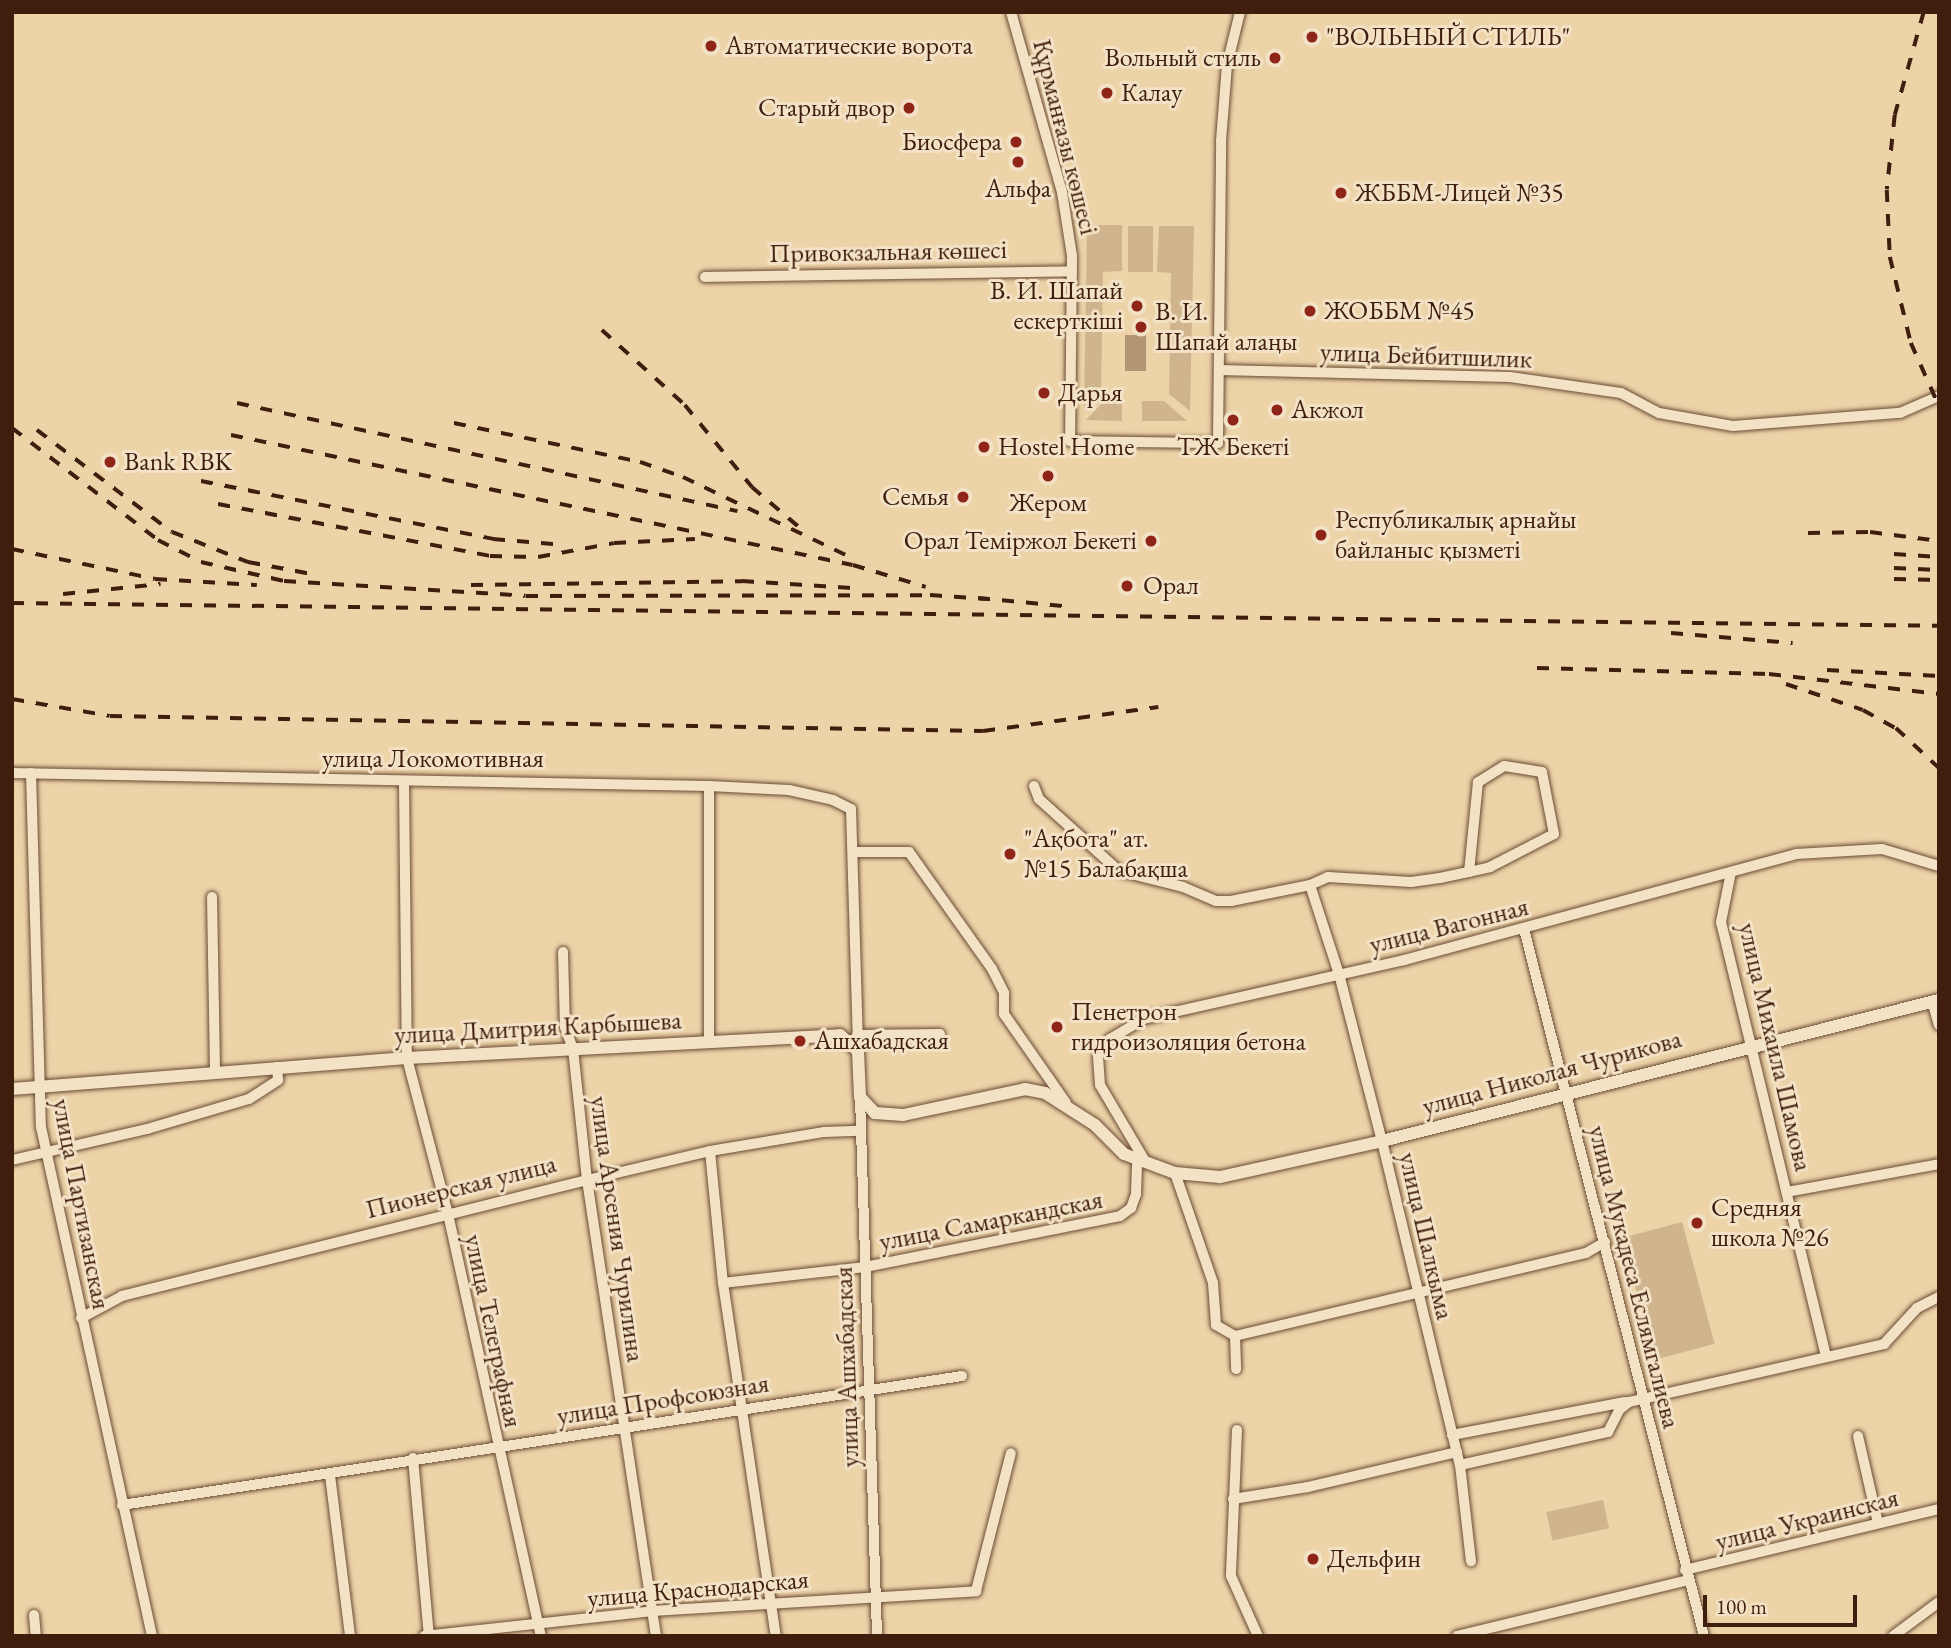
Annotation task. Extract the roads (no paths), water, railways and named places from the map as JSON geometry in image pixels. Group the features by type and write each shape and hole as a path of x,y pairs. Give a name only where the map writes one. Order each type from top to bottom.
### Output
{"street":[{"name":"Құрманғазы көшесі","path":"1011,12 1062,192 1072,271 1070,441 1218,443 1219,370"},
{"path":"1219,370 1221,141 1227,65 1240,12"},
{"name":"Привокзальная көшесі","path":"705,277 1072,271"},
{"name":"улица Бейбитшилик","path":"1219,370 1510,377 1621,393 1659,413 1733,426 1900,413 1939,396"},
{"path":"1034,786 1039,799 1119,871 1183,887 1216,901 1310,885 1328,877 1411,882 1469,872 1490,867 1554,834 1542,772 1504,766 1478,782 1469,872"},
{"name":"улица Локомотивная","path":"12,773 709,786 789,790 851,809 853,852"},
{"name":"улица Партизанская","path":"31,773 37,1085 81,1318 152,1636"},
{"name":"улица Телеграфная","path":"404,782 407,1058 448,1214 496,1448 540,1630"},
{"path":"709,786 709,1041"},
{"name":"улица Вагонная","path":"1142,1161 1100,1085 1098,1056 1110,1039 1143,1019 1524,929 1796,854 1882,849 1939,866"},
{"path":"860,1097 853,852 909,852 992,969 1004,993 1004,1014 1066,1103"},
{"name":"улица Михаила Шамова","path":"1731,872 1721,922 1753,1044 1826,1355"},
{"name":"улица Шалкыма","path":"1310,885 1339,974 1457,1452 1471,1561"},
{"path":"212,897 215,1072"},
{"name":"улица Мукадеса Еслямгалиева","path":"1524,929 1704,1636"},
{"name":"улица Арсения Чурилина","path":"563,952 565,1027 573,1049 587,1180 656,1636"},
{"path":"1936,1000 1939,1025"},
{"name":"улица Николая Чурикова","path":"860,1097 876,1113 887,1116 1025,1089 1045,1093 1066,1103 1124,1153 1142,1161 1175,1173 1196,1177 1247,1174 1753,1044 1936,1000"},
{"path":"857,1035 940,1034"},
{"name":"улица Дмитрия Карбышева","path":"12,1089 407,1058 840,1035 858,1051"},
{"path":"12,1160 249,1099 278,1080 277,1067"},
{"name":"улица Ашхабадская","path":"860,1097 877,1636"},
{"name":"Пионерская улица","path":"81,1318 122,1296 587,1180 710,1151 824,1132 859,1131"},
{"path":"710,1151 723,1283 776,1636"},
{"name":"улица Самаркандская","path":"723,1283 865,1267 1120,1216 1131,1208 1142,1161"},
{"path":"1787,1192 1939,1164"},
{"path":"1175,1173 1213,1283 1216,1325 1236,1336 1586,1253 1605,1242"},
{"path":"1452,1435 1629,1402 1826,1355 1884,1344 1917,1308 1939,1297"},
{"path":"1236,1336 1236,1369"},
{"name":"улица Профсоюзная","path":"122,1505 330,1475 413,1458 496,1448 962,1376"},
{"path":"1460,1465 1608,1432 1619,1409 1629,1402"},
{"path":"1237,1430 1231,1576 1258,1636"},
{"path":"1858,1436 1878,1523"},
{"path":"1233,1499 1308,1488 1457,1452"},
{"name":"улица Краснодарская","path":"427,1636 540,1630 653,1611 976,1591 1011,1453"},
{"path":"413,1458 427,1636"},
{"path":"330,1475 350,1636"},
{"name":"улица Украинская","path":"1457,1636 1939,1509"},
{"path":"1893,1636 1939,1602"},
{"path":"34,1615 36,1636"},
{"path":"1504,1624 1507,1636"}],"railway":[{"path":"1924,12 1895,115 1887,190 1890,257 1911,343 1939,406"},
{"path":"602,330 685,405 752,487 799,527"},
{"path":"237,403 737,511"},
{"path":"454,423 640,462 683,477 852,558"},
{"path":"12,428 158,540 201,562 284,581 526,596 930,595 987,599"},
{"path":"37,430 172,532 248,562 317,575"},
{"path":"231,435 853,565 926,587"},
{"path":"201,481 493,539 565,545"},
{"path":"218,504 490,556 538,557 614,543 695,539"},
{"path":"1808,533 1870,532 1939,541"},
{"path":"12,549 155,579 257,585"},
{"path":"1894,554 1939,557"},
{"path":"1894,568 1939,570"},
{"path":"1894,579 1939,580"},
{"path":"471,585 742,581 852,588"},
{"path":"63,594 160,584"},
{"path":"978,598 1073,607"},
{"path":"12,603 1939,626"},
{"path":"1671,633 1793,643"},
{"path":"1537,668 1769,674 1939,694"},
{"path":"1827,670 1939,676"},
{"path":"1786,684 1863,710 1896,728 1939,768"},
{"path":"12,699 110,716 983,731 1158,707"}],"place":[{"name":"\"ВОЛЬНЫЙ СТИЛЬ\"","path":"1312,37"},
{"name":"Автоматические ворота","path":"711,46"},
{"name":"Вольный стиль","path":"1275,58"},
{"name":"Калау","path":"1107,93"},
{"name":"Старый двор","path":"909,108"},
{"name":"Биосфера","path":"1016,142"},
{"name":"Альфа","path":"1018,162"},
{"name":"ЖББМ-Лицей №35","path":"1341,193"},
{"name":"В. И. Шапай ескерткіші","path":"1137,306"},
{"name":"ЖОББМ №45","path":"1310,311"},
{"name":"В. И. Шапай алаңы","path":"1141,327"},
{"name":"Дарья","path":"1044,393"},
{"name":"Акжол","path":"1277,410"},
{"name":"ТЖ Бекеті","path":"1233,420"},
{"name":"Hostel Home","path":"984,447"},
{"name":"Bank RBK","path":"110,462"},
{"name":"Жером","path":"1048,476"},
{"name":"Семья","path":"963,497"},
{"name":"Республикалық арнайы байланыс қызметі","path":"1321,535"},
{"name":"Орал Теміржол Бекеті","path":"1151,541"},
{"name":"Орал","path":"1127,586"},
{"name":"\"Ақбота\" ат. №15 Балабақша","path":"1010,854"},
{"name":"Пенетрон гидроизоляция бетона","path":"1057,1027"},
{"name":"Ашхабадская","path":"800,1041"},
{"name":"Средняя школа №26","path":"1697,1223"},
{"name":"Дельфин","path":"1313,1559"}]}
